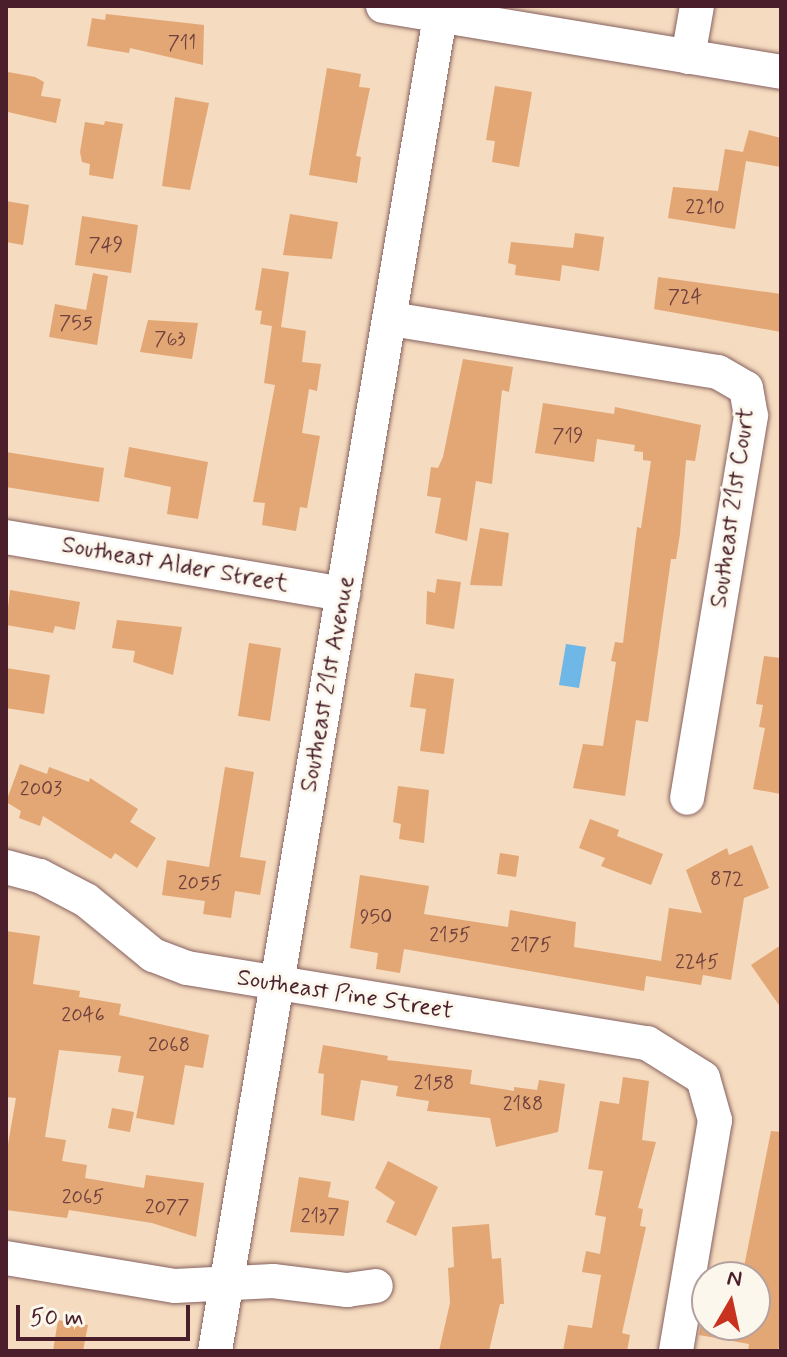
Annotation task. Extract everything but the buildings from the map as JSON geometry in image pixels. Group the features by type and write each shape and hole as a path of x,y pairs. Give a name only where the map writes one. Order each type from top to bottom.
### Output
{"street":[{"path":"383,6 781,72"},
{"path":"688,57 697,6"},
{"name":"Southeast 21st Avenue","path":"215,1351 440,16"},
{"name":"Southeast 21st Court","path":"391,319 718,372 746,388 751,416 687,798"},
{"name":"Southeast Alder Street","path":"6,537 343,594"},
{"name":"Southeast Pine Street","path":"6,867 40,876 86,900 153,955 277,986 647,1043 703,1078 715,1120 676,1351"},
{"path":"6,1258 175,1286 226,1286 273,1281 347,1290 376,1286"}],"water":[{"path":"566,644 586,647 579,688 559,685"}]}
